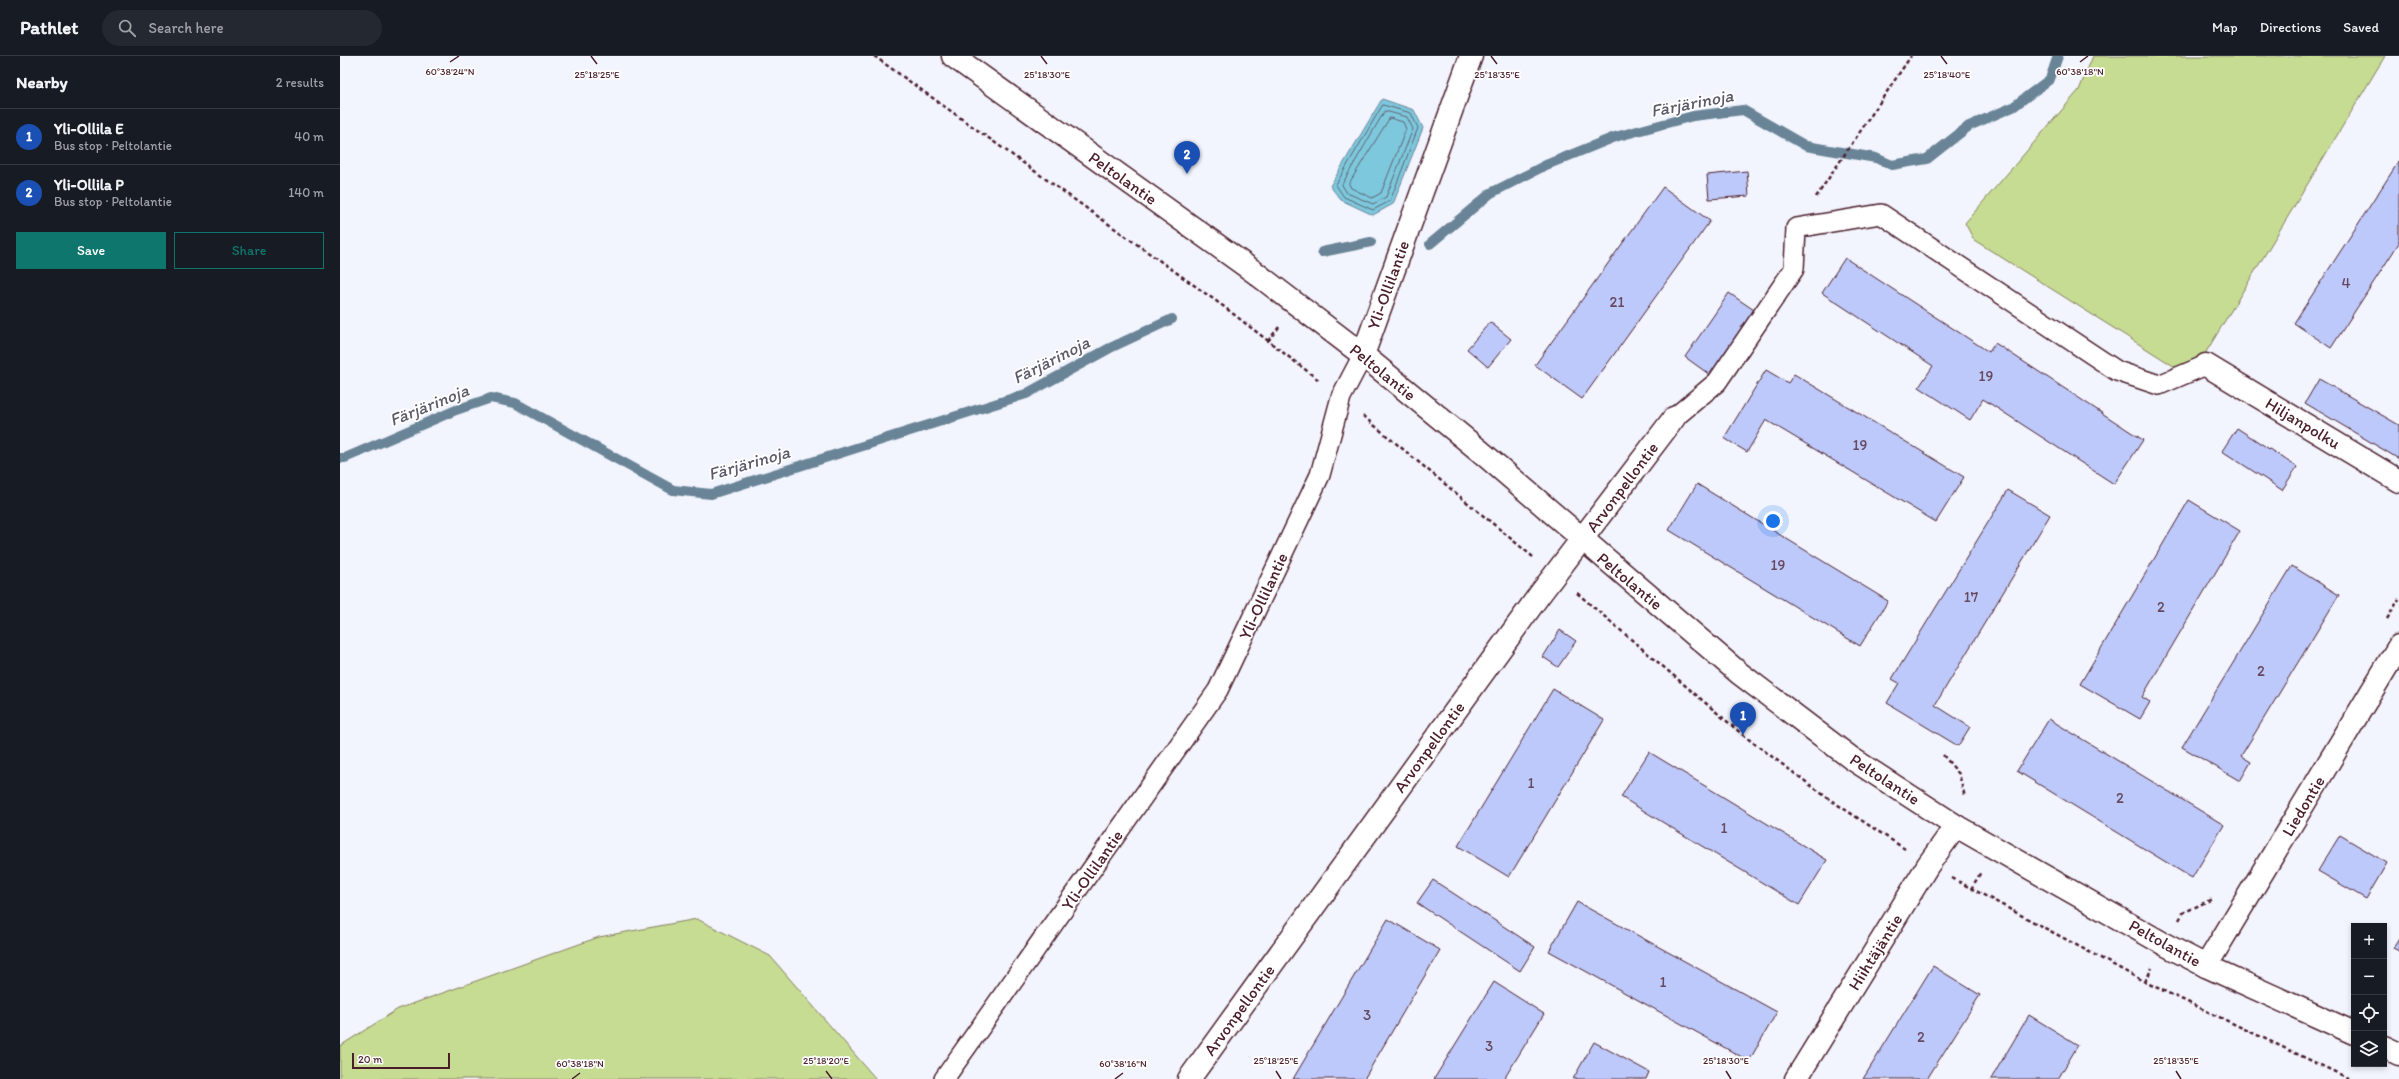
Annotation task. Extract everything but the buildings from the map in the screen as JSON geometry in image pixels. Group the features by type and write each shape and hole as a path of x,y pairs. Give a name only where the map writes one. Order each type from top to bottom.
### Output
{"street":[{"name":"Peltolantie","path":"952,56 1253,271 1363,355 1480,451 1739,673 1851,758 1956,826 2206,966 2351,1032"},
{"name":"Yli-Ollilantie","path":"1363,355 1471,56"},
{"name":"Hiljanpolku","path":"2206,365 2399,481"},
{"name":"Arvonpellontie","path":"1189,1079 1555,575 1674,418"},
{"name":"Liedontie","path":"2206,966 2399,646"},
{"name":"Hiihtäjäntie","path":"1796,1079 1928,865 1956,826"},
{"path":"2387,1048 2399,1054"}],"lane":[{"path":"1674,418 1717,382 1794,269 1796,228 1881,214 2117,371 2158,385 2206,365"},
{"name":"Yli-Ollilantie","path":"944,1079 1218,690 1320,475 1341,398 1363,355"}],"path":[{"path":"874,56 1223,306 1341,398 1555,575 1743,735 1829,799 1928,865 2145,982 2350,1079"},
{"path":"1832,172 1857,133 1911,56"},
{"path":"1942,755 1960,774 1965,797 1971,801"}],"green space":[{"path":"2093,56 2385,56 2191,377 1974,240 1965,223 2079,90"},
{"path":"697,919 770,956 876,1079 340,1079 340,1046 398,1009 599,937"}],"water":[{"path":"1382,99 1414,110 1423,128 1393,204 1373,215 1341,200 1330,186"}],"waterway":[{"name":"Färjärinoja","path":"1430,244 1491,193 1546,165 1615,137 1693,116 1743,110 1806,146 1876,158 1892,165 1927,159 1969,126 2013,107 2050,79 2058,56"},
{"name":"Färjärinoja","path":"1322,252 1371,242"},
{"name":"Färjärinoja","path":"340,458 345,458 456,410 491,398 515,403 673,490 711,494 1026,394 1110,348 1172,319"}],"place":[{"name":"Yli-Ollila P","path":"1187,174"},
{"name":"Yli-Ollila E","path":"1743,735"}]}
